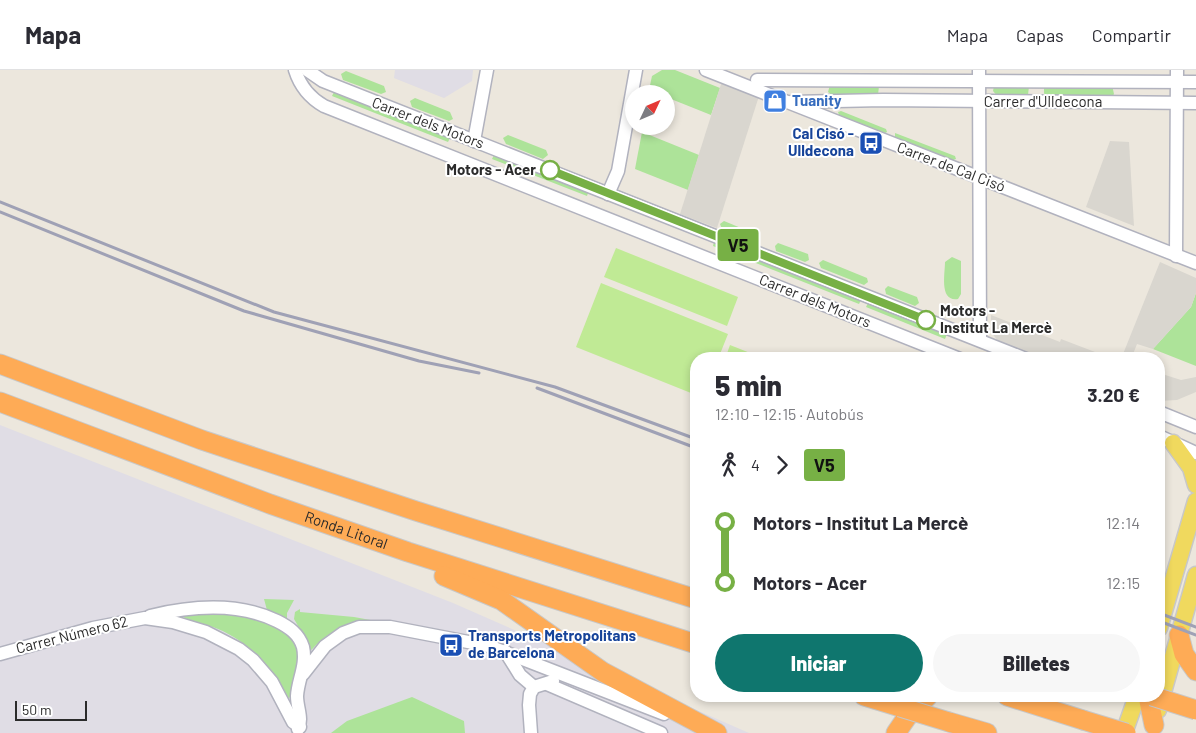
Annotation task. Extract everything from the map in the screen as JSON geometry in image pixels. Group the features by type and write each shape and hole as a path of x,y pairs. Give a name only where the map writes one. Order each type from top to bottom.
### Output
{"highway":[{"path":"0,364 202,440 416,511 690,597"},
{"name":"Ronda Litoral","path":"0,402 270,504 408,552 690,642"},
{"path":"270,504 501,600 604,672 717,733"},
{"path":"624,575 690,592"},
{"path":"1179,635 1184,654 1196,671"},
{"path":"1165,700 1196,710"},
{"path":"884,702 987,733"},
{"path":"896,733 907,717 922,702"},
{"path":"1025,702 1125,733"},
{"path":"1149,702 1152,729"}],"main road":[{"path":"1166,440 1191,468 1196,485"},
{"path":"1165,607 1196,501"},
{"path":"1165,684 1196,575"},
{"path":"1125,733 1134,702"},
{"path":"1152,729 1160,702"}],"street":[{"name":"Carrer dels Motors","path":"295,70 304,89 324,106 942,352"},
{"name":"Carrer dels Motors","path":"307,70 323,81 1009,352"},
{"path":"474,141 487,70"},
{"path":"608,194 618,171 636,70"},
{"name":"Carrer de Cal Cisó","path":"706,70 757,80 786,102 1196,263"},
{"name":"Carrer d'Ulldecona","path":"757,80 979,79 1042,75 1113,75 1178,87 1196,103"},
{"path":"979,79 980,340"},
{"path":"816,100 817,80"},
{"path":"886,100 888,80"},
{"name":"Carrer d'Ulldecona","path":"786,102 886,100 980,102 1178,87 1196,82"},
{"path":"1176,256 1178,87"},
{"path":"1165,414 1196,427"},
{"path":"1166,440 1196,453"},
{"name":"Carrer Número 62","path":"0,654 93,628 166,612 221,607 250,610 287,626 301,640 304,657 297,695 301,722 300,731"},
{"name":"Carrer Número 62","path":"145,618 172,622 206,632 239,649 253,660 272,682 293,722 300,731"},
{"name":"Carrer Número 62","path":"302,674 312,660 334,638 359,627 399,629 453,638 505,651 709,733"},
{"path":"505,651 520,675 661,733"},
{"path":"531,733 530,694 541,685 558,678 559,672"}],"shaded area":[{"path":"395,70 473,70 472,81 444,98 394,78"},
{"path":"722,81 759,96 717,228 680,214"},
{"path":"1110,141 1129,142 1134,226 1086,207"},
{"path":"1160,262 1196,278 1196,293 1191,307 1153,349 1137,344 1134,352 1124,352"},
{"path":"991,315 1014,324 1015,320 1038,330 1037,333 1060,342 1061,339 1095,352 1026,352 998,341 991,332"},
{"path":"1165,375 1181,380 1196,377 1196,392 1177,400 1165,401"},
{"path":"0,425 453,603 749,733 0,733"}],"green space":[{"path":"662,70 675,70 720,88 711,115 675,101 675,85 650,85 652,76"},
{"path":"346,71 384,86 386,92 381,94 343,80 341,74"},
{"path":"830,85 879,86 878,95 833,96 828,92"},
{"path":"1112,85 1114,94 1112,97 1046,97 1044,93 1044,87"},
{"path":"994,86 1029,86 1028,95 999,98 993,91"},
{"path":"334,92 450,138 448,142 332,96"},
{"path":"415,98 450,112 453,119 449,121 412,107 410,101"},
{"path":"841,111 886,129 887,132 885,133 839,115 838,112"},
{"path":"895,133 955,156 956,159 953,160 895,138"},
{"path":"508,135 546,150 548,155 543,159 506,144 503,138"},
{"path":"641,135 649,135 699,155 688,190 635,169"},
{"path":"494,155 588,193 587,196 492,159"},
{"path":"724,221 758,235 759,240 755,242 722,229 720,224"},
{"path":"714,242 861,300 859,304 713,246"},
{"path":"778,243 808,254 809,260 805,262 776,251 775,246"},
{"path":"616,248 738,297 727,326 604,277"},
{"path":"952,257 961,261 961,294 958,299 952,299 948,296 944,286 945,262"},
{"path":"823,260 867,278 868,282 864,285 821,268 819,263"},
{"path":"601,283 728,334 721,352 690,352 690,393 576,347"},
{"path":"888,286 917,297 919,303 915,306 886,294 885,289"},
{"path":"1196,293 1196,366 1165,354 1165,352 1153,349 1191,307"},
{"path":"868,303 947,334 945,339 866,307"},
{"path":"730,345 748,352 728,352"},
{"path":"264,599 294,600 287,613 287,621 267,610"},
{"path":"300,609 300,612 376,621 355,624 338,630 323,639 308,654 304,636 294,619 295,612"},
{"path":"219,612 256,618 281,629 290,636 297,646 300,663 297,679 289,699 268,667 240,641 214,627 189,620 181,615"},
{"path":"412,697 464,721 465,733 331,733 347,721"}],"railway":[{"path":"0,202 274,312 555,387 690,437"},
{"path":"0,212 244,311 419,361 479,373"},
{"path":"537,388 690,446"},
{"path":"1165,615 1196,627"},
{"path":"1165,623 1196,635"}],"bus line":[{"name":"V5","path":"550,170 926,320"}],"place":[{"name":"Tuanity","path":"775,101"},
{"name":"Cal Cisó - Ulldecona","path":"871,143"},
{"name":"Motors - Acer","path":"550,170"},
{"name":"Motors - Institut La Mercè","path":"926,320"},
{"name":"Transports Metropolitans de Barcelona","path":"451,645"}]}
